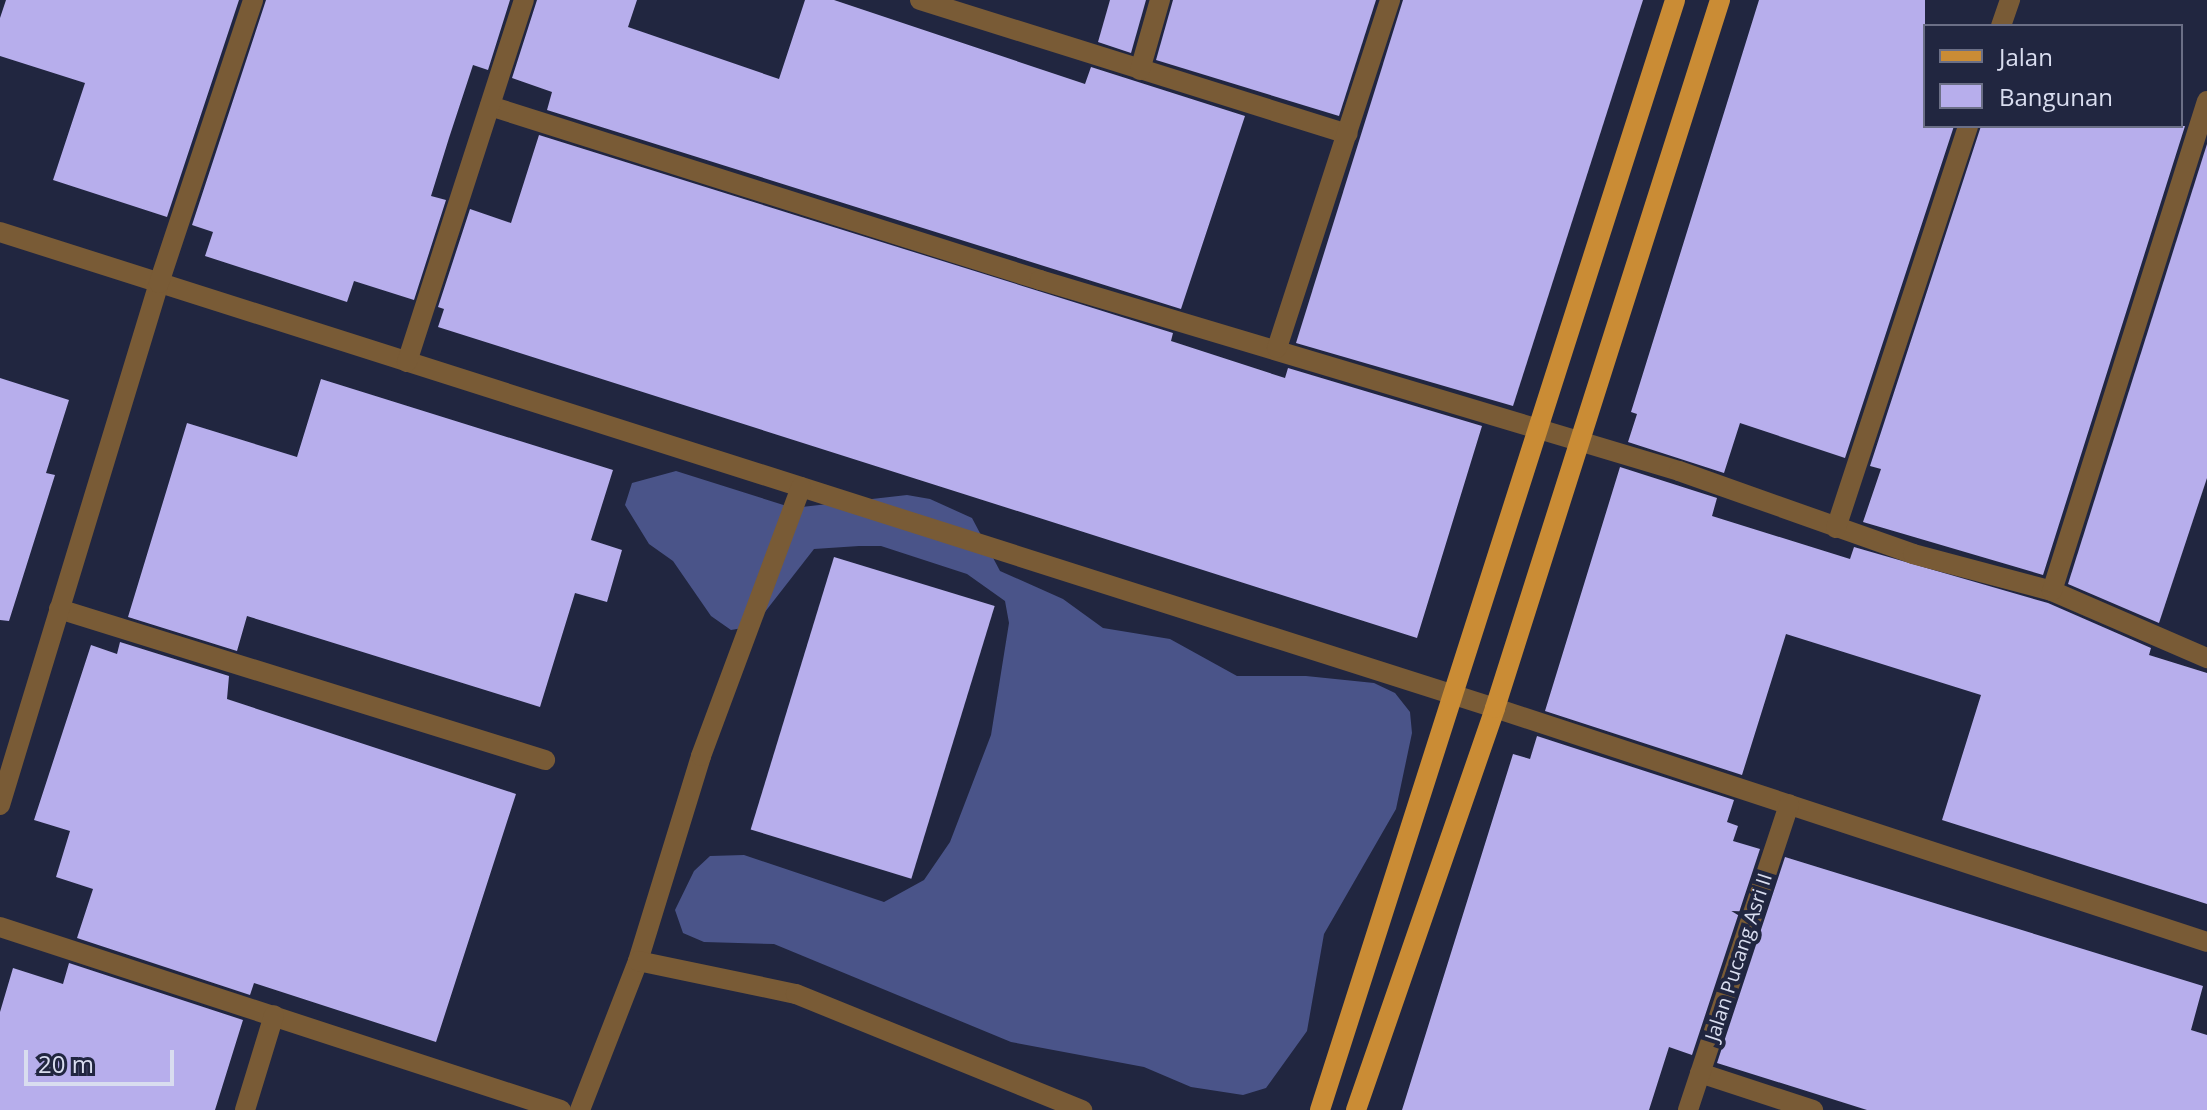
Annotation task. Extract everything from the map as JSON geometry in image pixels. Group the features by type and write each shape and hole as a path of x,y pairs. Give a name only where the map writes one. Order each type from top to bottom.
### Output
{"main road":[{"path":"1320,1110 1675,0"},
{"path":"1356,1110 1495,708 1720,0"}],"street":[{"path":"0,805 159,283 253,0"},
{"path":"407,362 524,0"},
{"path":"920,0 1347,134"},
{"path":"1140,70 1160,0"},
{"path":"1277,348 1390,0"},
{"path":"2002,24 2010,0"},
{"path":"2052,591 2207,101"},
{"path":"490,106 1040,280 1578,439 1836,528 2052,591 2207,658"},
{"path":"1836,528 1967,128"},
{"path":"2187,164 2207,172"},
{"path":"0,232 1495,708 2207,942"},
{"path":"580,1110 638,961 701,756 801,487"},
{"path":"59,609 545,760"},
{"name":"Jalan Pucang Asri II","path":"1688,1110 1789,804"},
{"path":"0,927 561,1110"},
{"path":"638,961 796,994 1082,1110"},
{"path":"245,1110 274,1015"},
{"path":"1700,1073 1813,1110"}],"shaded area":[{"path":"676,471 793,508 907,495 930,499 972,518 1000,571 1063,599 1103,628 1170,639 1237,676 1306,676 1374,683 1395,693 1410,712 1412,733 1396,809 1324,934 1307,1031 1266,1088 1243,1095 1191,1087 1144,1067 1011,1042 774,944 704,942 683,933 675,910 694,871 710,856 744,855 884,902 924,880 950,842 991,735 1009,623 1005,601 967,574 881,546 859,546 814,549 754,626 731,630 711,616 673,561 649,544 625,505 632,483"}],"building":[{"path":"6,0 239,0 167,217 53,180 85,83 0,56 0,18"},
{"path":"266,0 510,0 488,70 473,65 449,138 431,196 446,200 414,300 354,281 347,302 205,256 213,232 192,225"},
{"path":"537,0 637,0 628,27 779,79 805,0 834,0 1085,84 1091,67 1245,116 1181,309 547,110 552,92 512,78"},
{"path":"1110,0 1146,0 1131,53 1098,42"},
{"path":"1173,0 1376,0 1339,116 1156,60"},
{"path":"1403,0 1643,0 1513,406 1296,343"},
{"path":"1759,0 1925,0 1923,128 1953,128 1845,458 1740,423 1724,473 1628,442 1637,414 1631,412"},
{"path":"2185,126 2043,575 1863,522 1881,469 1870,466 1980,128"},
{"path":"539,135 1173,333 1171,341 1285,378 1288,368 1482,426 1417,638 438,327 444,309 438,307 470,209 511,223"},
{"path":"2207,144 2207,478 2159,623 2068,584"},
{"path":"0,378 69,400 46,473 55,475 9,621 0,620"},
{"path":"321,379 613,470 591,540 622,550 607,602 575,593 540,707 247,616 237,651 128,617 187,423 297,457"},
{"path":"1620,467 1717,498 1712,516 1850,559 1854,547 2048,603 2151,648 2149,655 2207,673 2207,904 1942,820 1981,695 1786,634 1742,775 1545,711"},
{"path":"834,557 995,606 911,879 751,830"},
{"path":"120,642 229,676 227,699 516,794 436,1042 254,983 250,995 77,938 93,889 56,877 70,831 34,820 91,645 117,654"},
{"path":"1537,736 1734,800 1727,822 1738,826 1733,841 1760,849 1692,1055 1669,1047 1649,1110 1402,1110 1513,754 1530,759"},
{"path":"1785,857 2203,986 2191,1030 2207,1035 2207,1110 1867,1110 1717,1063"},
{"path":"69,963 243,1020 215,1110 0,1110 0,1012 13,968 63,984"}]}
